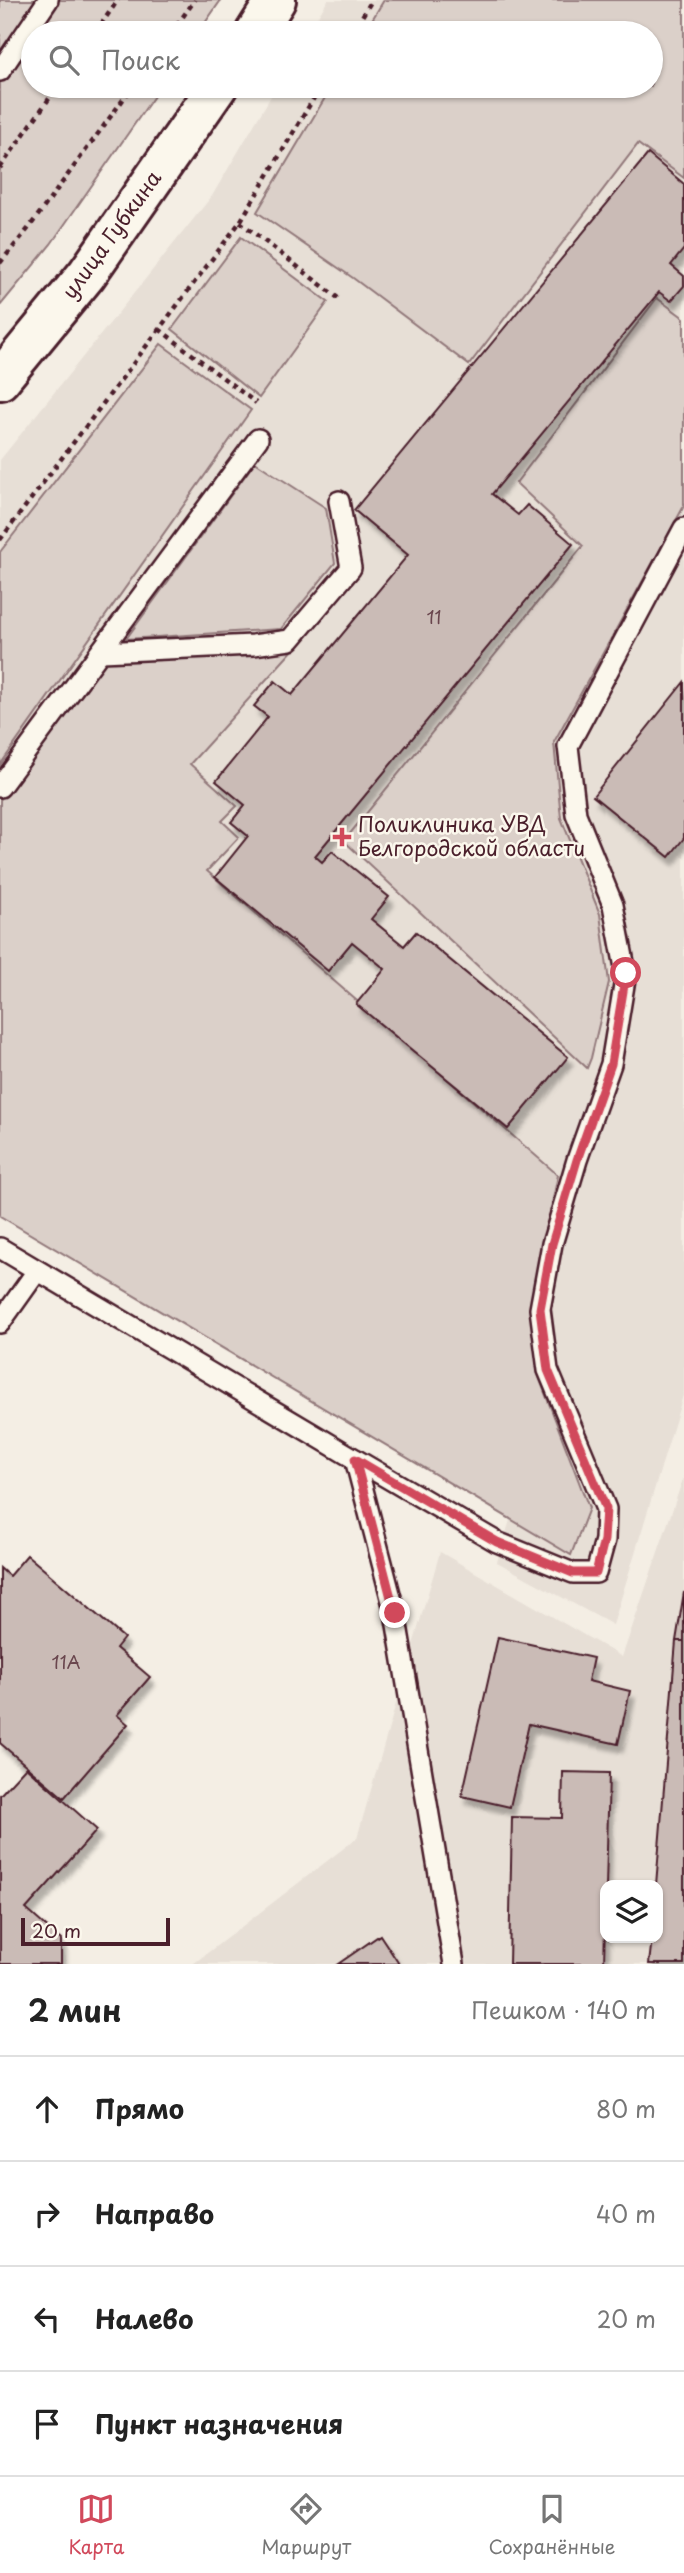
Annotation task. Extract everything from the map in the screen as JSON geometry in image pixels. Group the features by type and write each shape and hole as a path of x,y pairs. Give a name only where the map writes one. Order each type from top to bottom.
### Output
{"main road":[{"path":"263,21 276,0"},
{"name":"улица Губкина","path":"0,380 87,274 210,98"}],"lane":[{"path":"34,21 48,0"},
{"path":"0,71 21,40"},
{"path":"0,787 258,439"},
{"path":"102,652 253,645 290,640 351,568 340,501"},
{"path":"0,1248 497,1542 573,1573 596,1573 604,1540 606,1509 548,1370 540,1309 552,1244 577,1160 611,1064 626,973 614,905 576,814 568,746 684,528"},
{"path":"0,1323 37,1271"},
{"path":"355,1459 395,1613 453,1964"}],"path":[{"path":"103,21 118,0"},
{"path":"180,21 195,0"},
{"path":"359,21 372,0"},
{"path":"0,168 50,98"},
{"path":"0,263 124,98"},
{"path":"0,540 240,222 314,98"},
{"path":"240,222 338,298"},
{"path":"159,329 261,407"}],"shaded area":[{"path":"0,0 221,0 206,21 21,21 21,98 153,98 51,244 0,306"},
{"name":"Поликлиника УВД Белгородской области","path":"328,0 684,0 684,1392 613,1625 497,1562 511,1517 0,1214 0,460 212,196 270,98 663,98 663,21 315,21"},
{"path":"384,0 684,0 684,178 638,144 469,365 353,278 257,212 325,98 663,98 663,21 371,21"},
{"path":"241,237 328,302 259,398 172,329"},
{"path":"657,298 684,318 684,506 554,742 561,818 600,914 609,982 587,1068 344,841 583,546 516,483"},
{"path":"161,344 251,410 0,765 0,552"},
{"path":"255,462 326,508 335,563 281,629 126,639"},
{"path":"293,650 190,764 237,806 222,821 239,837 207,871 558,1175 533,1295 537,1372 589,1508 571,1555 0,1216 0,800 106,660"},
{"path":"684,1476 684,1964 193,1964 357,1838 440,1552 622,1657"}],"building":[{"path":"648,154 684,184 684,249 671,265 684,276 684,286 671,301 659,292 492,494 518,515 527,505 573,544 315,856 322,862 332,851 389,897 371,919 404,946 416,932 568,1057 508,1129 356,1004 385,969 352,942 328,971 215,877 248,836 231,822 245,805 216,781 268,717 254,706 275,681 292,695 408,555 354,510"},
{"path":"684,682 684,838 669,857 593,796"},
{"path":"27,1555 124,1638 116,1648 150,1677 117,1715 128,1724 64,1798 0,1743 0,1568 9,1576"},
{"path":"684,1592 684,1641 676,1641"},
{"path":"498,1637 593,1658 588,1681 630,1691 618,1744 529,1724 510,1807 462,1796"},
{"path":"676,1641 684,1641 684,1964 649,1964 651,1943 663,1943 663,1880 656,1880"},
{"path":"26,1767 97,1830 26,1909 61,1940 61,1964 0,1964 0,1795"},
{"path":"563,1772 609,1773 606,1880 600,1880 600,1943 605,1943 604,1964 509,1964 512,1817 562,1818"},
{"path":"380,1935 399,1964 338,1964"}],"place":[{"name":"Поликлиника УВД Белгородской области","path":"342,837"}],"route":[{"path":"395,1613 355,1459 497,1542 573,1573 596,1573 604,1540 606,1509 548,1370 540,1309 552,1244 577,1160 611,1064 626,973"}]}
